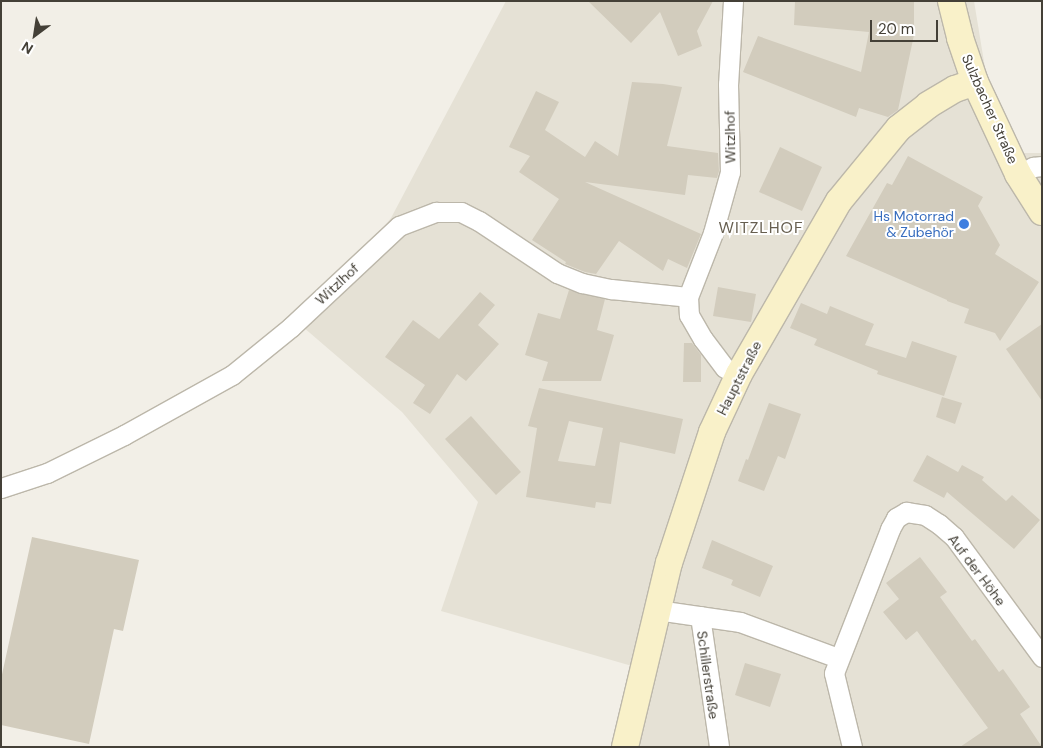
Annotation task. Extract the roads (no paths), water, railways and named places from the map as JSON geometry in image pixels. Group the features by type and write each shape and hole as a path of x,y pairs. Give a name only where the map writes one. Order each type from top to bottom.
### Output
{"street":[{"name":"Witzlhof","path":"1,488 47,473 124,435 232,375 291,327 399,226 436,212 461,212 479,221 557,273 582,283 611,289 688,297 712,233 730,172 728,84 733,1"},
{"name":"Sulzbacher Straße","path":"951,1 960,38 975,82 1030,170 1042,212"},
{"name":"Hauptstraße","path":"625,747 669,563 712,432 739,374 839,201 899,128 928,105 955,89 975,82"},
{"path":"688,297 689,314 703,339 725,368 739,374"},
{"name":"Auf der Höhe","path":"852,747 834,673 838,658 890,529 896,518 906,512 924,515 939,524 954,537 1042,657"},
{"name":"Schillerstraße","path":"657,610 700,616 719,747"},
{"path":"700,616 740,622 838,658"}],"place":[{"name":"Hs Motorrad & Zubehör","path":"964,224"}],"district":[{"name":"WITZLHOF","path":"761,228"}]}
